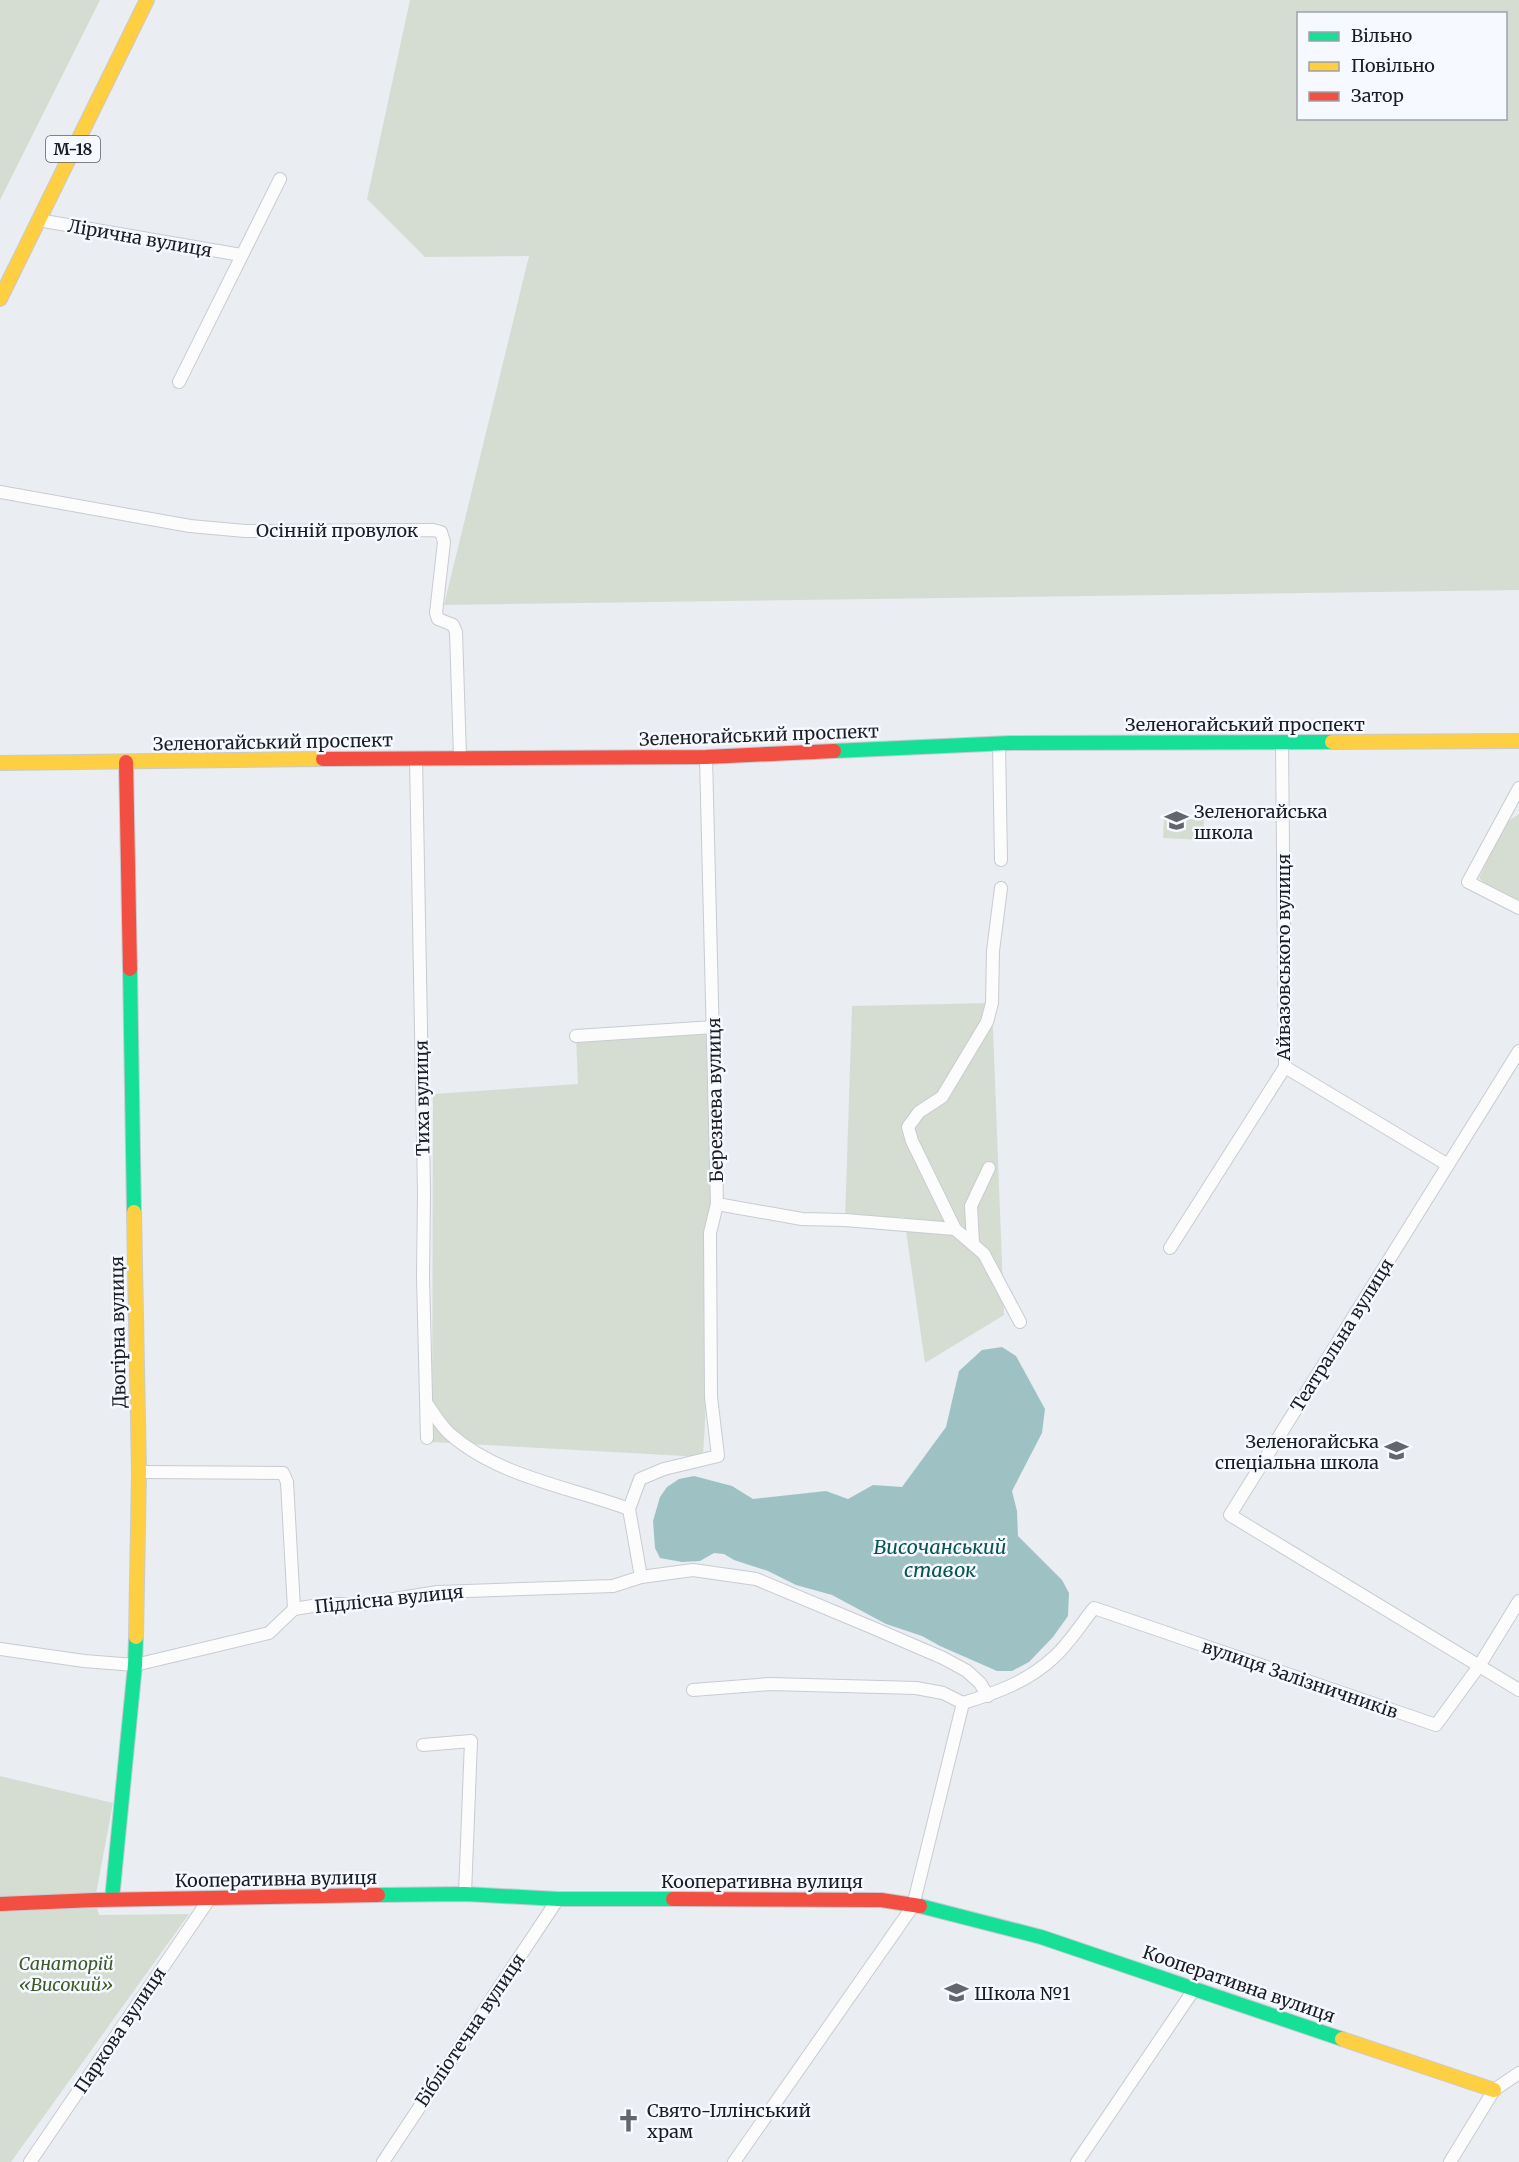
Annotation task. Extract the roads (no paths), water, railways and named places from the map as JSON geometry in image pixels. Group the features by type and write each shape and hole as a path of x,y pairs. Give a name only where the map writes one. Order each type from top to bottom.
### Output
{"main road":[{"name":"М-18","path":"0,299 147,0"},
{"name":"Зеленогайський проспект","path":"0,764 460,756 706,757 999,744 1519,741"},
{"name":"Двогірна вулиця","path":"112,1899 135,1665 139,1472 126,762"},
{"name":"Кооперативна вулиця","path":"0,1904 112,1899 465,1894 558,1899 881,1900 931,1908 1041,1937 1494,2090"}],"street":[{"name":"Лірична вулиця","path":"179,382 279,179"},
{"name":"Лірична вулиця","path":"38,220 241,255"},
{"name":"Осінній провулок","path":"0,492 190,526 245,531 433,530 441,532 444,542 436,613 438,619 453,626 456,632 460,756"},
{"name":"Айвазовського вулиця","path":"1170,1248 1285,1066 1282,742"},
{"path":"999,744 1000,860"},
{"name":"Березнева вулиця","path":"706,757 717,1204 802,1219 845,1220 955,1229"},
{"name":"Тиха вулиця","path":"416,758 427,1438"},
{"path":"1519,788 1468,882 1519,908"},
{"path":"1001,888 993,951 992,1004 987,1022 942,1097 919,1112 908,1127 912,1141 955,1229 984,1254 1020,1322"},
{"path":"576,1036 714,1027"},
{"name":"Театральна вулиця","path":"1519,1051 1230,1515 1519,1690"},
{"path":"1285,1066 1448,1165"},
{"path":"973,1243 971,1206 989,1168"},
{"path":"641,1576 629,1509 640,1479 664,1469 718,1456 711,1397 710,1244 710,1233 717,1204"},
{"path":"427,1404 449,1432 474,1451 539,1480 629,1509"},
{"path":"139,1472 283,1473 287,1482 294,1609"},
{"name":"Підлісна вулиця","path":"0,1649 84,1661 135,1665 269,1633 294,1609 325,1604 362,1604 438,1592 613,1586 641,1576 693,1570 756,1579 943,1658 967,1671 980,1683 988,1696"},
{"path":"1479,1666 1519,1601"},
{"name":"вулиця Залізничників","path":"988,1696 1025,1680 1054,1658 1094,1608 1436,1725 1479,1666"},
{"path":"693,1690 770,1684 916,1688 943,1693 963,1703 988,1696"},
{"path":"734,2162 913,1906 963,1703"},
{"path":"423,1744 471,1741 465,1894"},
{"name":"Паркова вулиця","path":"30,2162 210,1898"},
{"name":"Бібліотечна вулиця","path":"382,2162 558,1899"},
{"path":"1077,2162 1195,1988"},
{"path":"1450,2162 1494,2090 1519,2073"}],"water":[{"name":"Височанський ставок","path":"1002,1347 1016,1356 1045,1409 1042,1433 1012,1491 1017,1511 1018,1536 1062,1580 1069,1593 1068,1616 1053,1637 1029,1662 1012,1671 997,1671 922,1636 886,1624 832,1595 796,1585 724,1554 714,1553 700,1561 682,1562 660,1558 655,1548 653,1521 660,1497 667,1487 679,1479 694,1476 732,1486 753,1499 826,1491 848,1499 873,1485 902,1487 946,1427 959,1371 982,1350"}],"place":[{"name":"Зеленогайська школа","path":"1176,821"},
{"name":"Зеленогайська спеціальна школа","path":"1397,1451"},
{"name":"Школа №1","path":"956,1993"},
{"name":"Свято-Іллінський храм","path":"629,2120"}],"park label":[{"name":"Санаторій «Високий»","path":"66,1973"}]}
